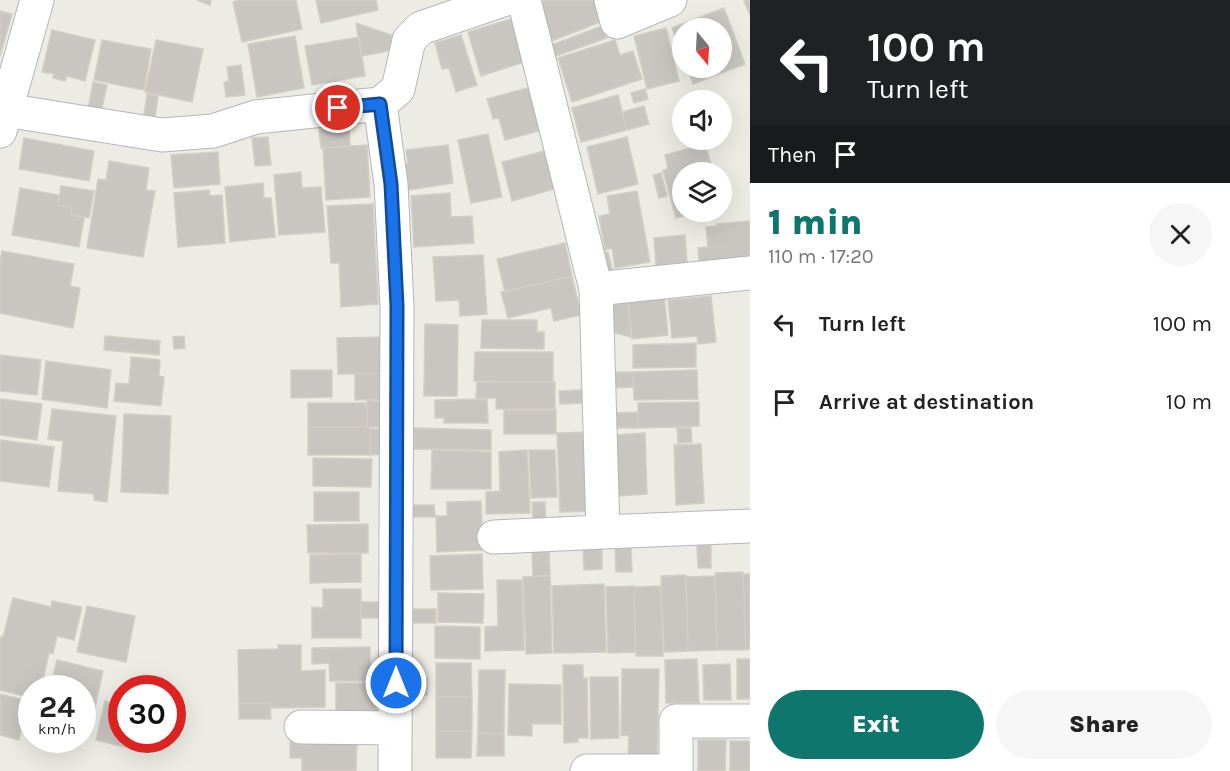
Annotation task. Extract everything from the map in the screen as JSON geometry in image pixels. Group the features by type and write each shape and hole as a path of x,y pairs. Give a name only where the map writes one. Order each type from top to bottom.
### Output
{"street":[{"path":"37,0 2,121 162,135 213,131 256,117 380,104 398,89 410,40 421,28 503,0"},
{"path":"524,0 596,289 603,531"},
{"path":"611,0 617,22 670,0"},
{"path":"380,104 391,184 397,306 395,771"},
{"path":"596,289 750,273"},
{"path":"494,537 750,526"},
{"path":"587,771 676,771 676,721 750,721"},
{"path":"301,727 395,728"}],"building":[{"path":"197,0 211,0 210,5"},
{"path":"296,0 302,29 242,42 233,2"},
{"path":"316,0 376,0 378,10 321,23"},
{"path":"546,0 595,0 603,21 549,42 535,4"},
{"path":"750,0 750,15 744,1"},
{"path":"724,8 728,18 698,18"},
{"path":"0,11 12,14 0,56"},
{"path":"514,18 527,61 481,76 468,32"},
{"path":"356,23 394,36 388,51 361,56"},
{"path":"602,26 607,38 553,57 549,46"},
{"path":"666,28 672,52 672,78 678,78 679,81 647,89 634,36"},
{"path":"732,29 745,64 732,69"},
{"path":"52,30 95,40 85,81 67,76 65,81 53,78 54,74 42,72"},
{"path":"461,35 477,85 456,92 449,68 442,69 435,43"},
{"path":"295,36 304,88 257,97 248,44"},
{"path":"359,37 365,76 312,85 305,46"},
{"path":"102,40 151,49 144,90 94,80"},
{"path":"156,40 203,49 192,102 145,92"},
{"path":"615,40 620,55 633,51 642,79 572,102 558,58"},
{"path":"241,65 245,95 226,97 224,82 229,81 227,67"},
{"path":"691,78 709,78 693,84"},
{"path":"93,82 107,85 101,113 88,110"},
{"path":"535,86 546,129 505,140 499,118 493,119 487,99"},
{"path":"645,89 648,99 634,103 631,93"},
{"path":"147,94 158,96 155,117 144,115"},
{"path":"618,95 627,130 581,142 572,108"},
{"path":"644,106 649,124 627,130 622,112"},
{"path":"349,128 350,146 321,148 319,129"},
{"path":"488,134 502,197 471,203 458,140"},
{"path":"268,137 271,165 255,166 252,138"},
{"path":"627,137 638,184 598,194 587,147"},
{"path":"24,138 94,151 89,181 19,169"},
{"path":"367,145 370,197 326,200 323,148"},
{"path":"448,145 453,183 403,191 399,164 408,163 406,150"},
{"path":"552,149 561,187 512,201 502,162"},
{"path":"683,150 707,150 710,162 672,162 672,203 663,170 668,169 665,155"},
{"path":"218,152 220,184 174,188 171,155"},
{"path":"109,161 149,168 146,190 155,191 143,257 87,248 98,179 106,180"},
{"path":"301,172 302,188 321,187 325,232 279,235 274,175"},
{"path":"661,173 667,196 659,198 653,175"},
{"path":"263,183 264,198 271,198 275,237 230,242 225,187"},
{"path":"61,186 94,191 89,218 71,215 72,207 58,205"},
{"path":"20,188 59,195 58,205 72,207 71,215 84,218 79,247 12,235"},
{"path":"209,190 210,196 222,195 225,243 178,247 174,193"},
{"path":"637,191 650,262 615,268 612,248 605,250 599,216 610,214 607,196"},
{"path":"450,193 451,217 472,216 474,243 414,247 411,196"},
{"path":"373,204 378,304 341,307 339,263 331,263 327,206"},
{"path":"750,221 750,258 699,263 698,248 708,247 706,227"},
{"path":"685,235 687,263 656,266 654,238"},
{"path":"565,243 572,276 505,292 497,259"},
{"path":"2,251 74,264 70,286 80,288 73,328 0,313"},
{"path":"608,252 613,272 606,273 602,253"},
{"path":"483,255 487,314 460,316 459,300 436,301 433,257"},
{"path":"572,276 581,315 554,321 551,308 508,318 501,292"},
{"path":"664,294 668,335 632,339 628,298"},
{"path":"711,296 716,342 698,344 697,336 672,338 668,300"},
{"path":"628,301 631,337 611,332 609,302"},
{"path":"482,320 537,320 537,332 544,332 544,349 481,348"},
{"path":"425,324 458,325 457,396 424,396"},
{"path":"105,336 160,341 159,355 104,350"},
{"path":"184,336 185,348 174,349 173,337"},
{"path":"382,337 383,373 338,374 337,338"},
{"path":"696,343 696,367 633,368 633,345"},
{"path":"475,352 553,352 553,382 474,381"},
{"path":"0,355 41,360 37,395 0,391"},
{"path":"131,357 160,360 159,376 164,377 161,406 114,401 116,383 129,384"},
{"path":"46,361 111,370 107,408 42,399"},
{"path":"291,370 332,370 332,397 291,398"},
{"path":"697,370 698,399 634,400 633,372"},
{"path":"611,372 633,372 634,387 612,388"},
{"path":"383,373 383,399 355,400 355,374"},
{"path":"477,382 555,382 555,409 496,409 496,398 476,398"},
{"path":"582,390 583,403 560,404 559,391"},
{"path":"0,399 42,404 37,440 0,435"},
{"path":"487,399 488,423 444,423 444,418 435,418 435,400"},
{"path":"367,401 383,401 383,427 367,427"},
{"path":"699,402 699,426 638,428 638,403"},
{"path":"308,403 367,403 367,427 308,427"},
{"path":"52,409 116,416 107,502 94,500 94,494 58,491 63,441 48,439"},
{"path":"504,410 556,410 556,434 504,434"},
{"path":"638,412 638,428 615,428 615,413"},
{"path":"124,414 171,416 168,494 121,492"},
{"path":"308,427 370,427 370,455 308,455"},
{"path":"414,428 491,430 491,450 414,449"},
{"path":"677,428 691,428 692,442 678,443"},
{"path":"370,429 383,429 383,454 370,455"},
{"path":"590,432 593,511 560,512 557,433"},
{"path":"645,433 647,494 618,496 615,435"},
{"path":"0,440 54,447 49,487 0,481"},
{"path":"701,444 704,503 676,505 674,445"},
{"path":"432,450 491,452 491,489 431,489"},
{"path":"527,450 530,513 486,514 486,492 500,491 499,452"},
{"path":"529,450 555,450 557,497 531,498"},
{"path":"313,458 372,459 371,487 313,486"},
{"path":"314,492 359,492 359,521 314,521"},
{"path":"481,501 483,550 437,552 436,516 447,516 447,502"},
{"path":"532,502 545,502 546,520 533,521"},
{"path":"412,505 434,505 435,517 412,517"},
{"path":"368,524 368,553 308,553 307,525"},
{"path":"697,545 711,545 711,568 698,568"},
{"path":"549,548 550,575 533,576 532,549"},
{"path":"602,548 602,569 584,570 583,549"},
{"path":"615,548 631,548 632,572 616,572"},
{"path":"361,554 361,582 310,583 310,555"},
{"path":"482,554 483,589 431,590 430,556"},
{"path":"743,572 746,650 717,650 715,573"},
{"path":"743,574 750,574 750,649 746,650"},
{"path":"686,575 688,651 664,652 661,576"},
{"path":"550,576 552,653 526,654 523,577"},
{"path":"715,576 717,650 688,651 686,577"},
{"path":"497,580 522,580 524,650 485,651 485,627 498,626"},
{"path":"604,584 606,652 554,653 552,586"},
{"path":"634,586 635,652 608,653 606,587"},
{"path":"661,586 663,656 636,656 634,587"},
{"path":"323,589 361,589 361,638 312,638 312,607 323,608"},
{"path":"438,593 484,594 483,623 438,622"},
{"path":"13,598 51,607 52,601 82,607 74,640 57,636 53,654 49,653 44,675 18,675 18,694 0,690 0,637 3,637"},
{"path":"361,602 382,602 382,618 361,618"},
{"path":"87,606 135,616 126,662 77,652"},
{"path":"413,609 436,609 436,623 413,623"},
{"path":"435,626 480,627 480,659 435,658"},
{"path":"278,645 301,645 301,671 325,670 325,707 270,708 270,703 239,703 238,650 278,649"},
{"path":"370,647 370,681 330,681 329,663 312,664 312,648"},
{"path":"697,659 699,703 666,703 665,660"},
{"path":"737,659 750,659 750,699 737,699"},
{"path":"57,660 103,671 96,702 96,675 53,675"},
{"path":"436,663 471,663 472,697 436,697"},
{"path":"730,664 731,700 704,700 703,665"},
{"path":"563,665 583,665 583,678 587,678 588,738 578,738 578,742 564,743"},
{"path":"622,669 659,669 657,756 628,755 629,736 621,735"},
{"path":"479,670 505,670 504,734 478,733"},
{"path":"590,677 618,677 619,738 591,739"},
{"path":"427,678 427,695 411,695 411,679"},
{"path":"336,683 376,683 376,714 336,714"},
{"path":"509,684 561,685 561,724 532,724 532,736 508,735"},
{"path":"0,694 18,698 18,740 0,735"},
{"path":"436,697 472,697 472,731 436,731"},
{"path":"105,701 108,702 108,743 96,740"},
{"path":"239,703 270,703 271,719 239,719"},
{"path":"436,731 472,731 471,758 436,758"},
{"path":"478,733 504,734 504,756 477,756"},
{"path":"290,738 357,738 356,771 302,771 302,758 290,758"},
{"path":"698,740 726,740 725,771 698,771"},
{"path":"730,741 750,741 750,771 730,771"}],"route":[{"path":"338,108 380,104 391,184 397,306 396,683"}]}
